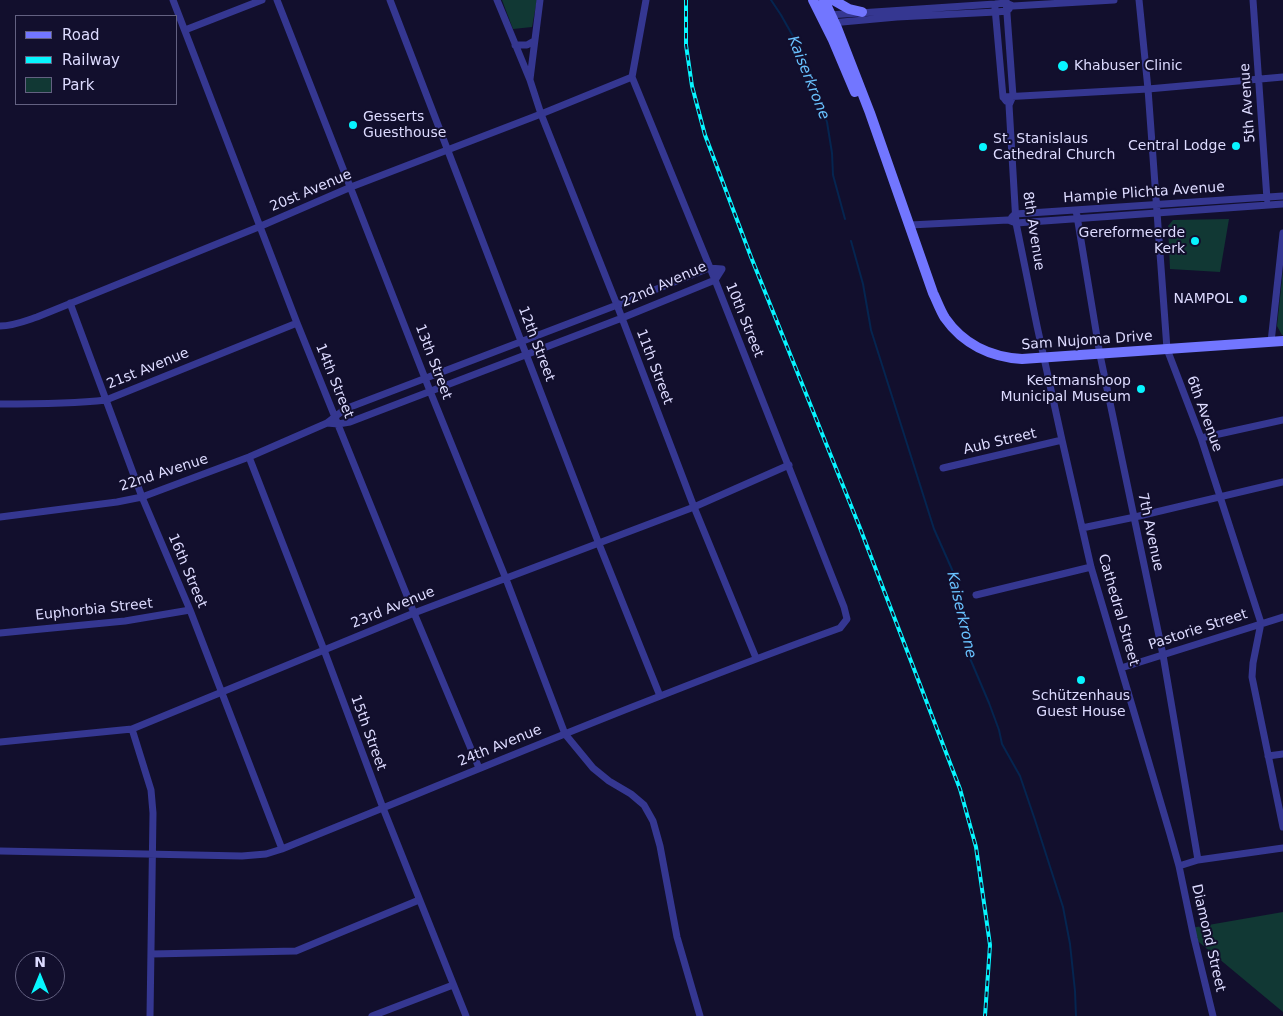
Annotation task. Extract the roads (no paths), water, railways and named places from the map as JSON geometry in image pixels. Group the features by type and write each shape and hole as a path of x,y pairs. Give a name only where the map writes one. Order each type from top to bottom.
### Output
{"main road":[{"name":"Sam Nujoma Drive","path":"813,0 828,19"},
{"name":"Sam Nujoma Drive","path":"824,0 828,19 852,86 910,225 933,293 944,316 964,338 978,347 1010,359 1283,341"},
{"path":"833,0 849,9 862,12"}],"street":[{"name":"14th Street","path":"173,0 338,424 479,768"},
{"path":"185,30 262,0"},
{"name":"13th Street","path":"276,0 506,579 565,734 593,768 644,805 654,821 677,937 700,1016"},
{"name":"12th Street","path":"390,0 599,544 660,696"},
{"name":"11th Street","path":"497,0 530,80 541,114 617,305 694,507 756,658"},
{"path":"530,80 540,0"},
{"path":"632,77 646,0"},
{"path":"828,19 862,12 1114,0"},
{"name":"6th Avenue","path":"1139,0 1148,89 1167,349 1200,438 1261,623 1252,677 1283,827"},
{"name":"5th Avenue","path":"1253,0 1267,205"},
{"path":"828,19 897,17 995,5"},
{"path":"995,5 1003,97 1009,105"},
{"name":"8th Avenue","path":"1008,5 1012,96 1009,105 1015,214 1044,358"},
{"path":"515,45 527,45 534,41"},
{"name":"20st Avenue","path":"0,326 23,322 261,226 351,187 632,77"},
{"name":"10th Street","path":"632,77 715,280 847,619"},
{"path":"1003,97 1148,89 1283,77"},
{"name":"Hampie Plichta Avenue","path":"1015,214 1283,196"},
{"name":"Hampie Plichta Avenue","path":"910,225 1008,220 1016,223 1283,204"},
{"name":"7th Avenue","path":"1076,210 1100,354 1163,655 1198,860"},
{"path":"1008,220 1015,214"},
{"path":"1271,342 1283,234"},
{"name":"22nd Avenue","path":"0,517 142,497 249,457 327,423 345,409 709,268 722,269 715,280 622,318 350,422 327,423"},
{"name":"16th Street","path":"70,303 142,497 190,610 282,849"},
{"name":"21st Avenue","path":"0,404 106,400 298,323"},
{"name":"Cathedral Street","path":"1044,358 1091,568 1179,866"},
{"path":"1200,438 1283,420"},
{"name":"Aub Street","path":"943,468 1062,440"},
{"name":"15th Street","path":"249,457 324,650 382,808 466,1016"},
{"name":"23rd Avenue","path":"0,742 132,728 414,613 694,507 788,466"},
{"path":"1082,528 1283,482"},
{"path":"976,595 1091,568"},
{"name":"Euphorbia Street","path":"0,633 125,621 190,610"},
{"name":"Pastorie Street","path":"1121,668 1283,617"},
{"name":"24th Avenue","path":"0,851 242,856 266,854 756,658 840,628 847,619"},
{"path":"132,728 151,790 153,813 150,1016"},
{"path":"1268,756 1283,754"},
{"path":"1179,866 1198,860 1283,848"},
{"name":"Diamond Street","path":"1179,866 1213,1016"},
{"path":"151,954 296,951 419,900"},
{"path":"372,1016 453,985"}],"waterway":[{"name":"Kaiserkrone","path":"771,0 794,38 827,122 833,175 845,219"},
{"name":"Kaiserkrone","path":"851,241 863,284 871,330 934,529 954,574 969,656 989,703 1002,744 1020,776 1063,907 1070,944 1076,1016"}],"railway":[{"path":"686,0 686,45 692,86 705,135 751,257 860,528 960,789 976,847 990,945 985,1016"}],"place":[{"name":"Khabuser Clinic","path":"1063,66"},
{"name":"Gesserts Guesthouse","path":"353,125"},
{"name":"Central Lodge","path":"1236,146"},
{"name":"St. Stanislaus Cathedral Church","path":"983,147"},
{"name":"Gereformeerde Kerk","path":"1195,241"},
{"name":"NAMPOL","path":"1243,299"},
{"name":"Keetmanshoop Municipal Museum","path":"1141,389"},
{"name":"Schützenhaus Guest House","path":"1081,680"}]}
